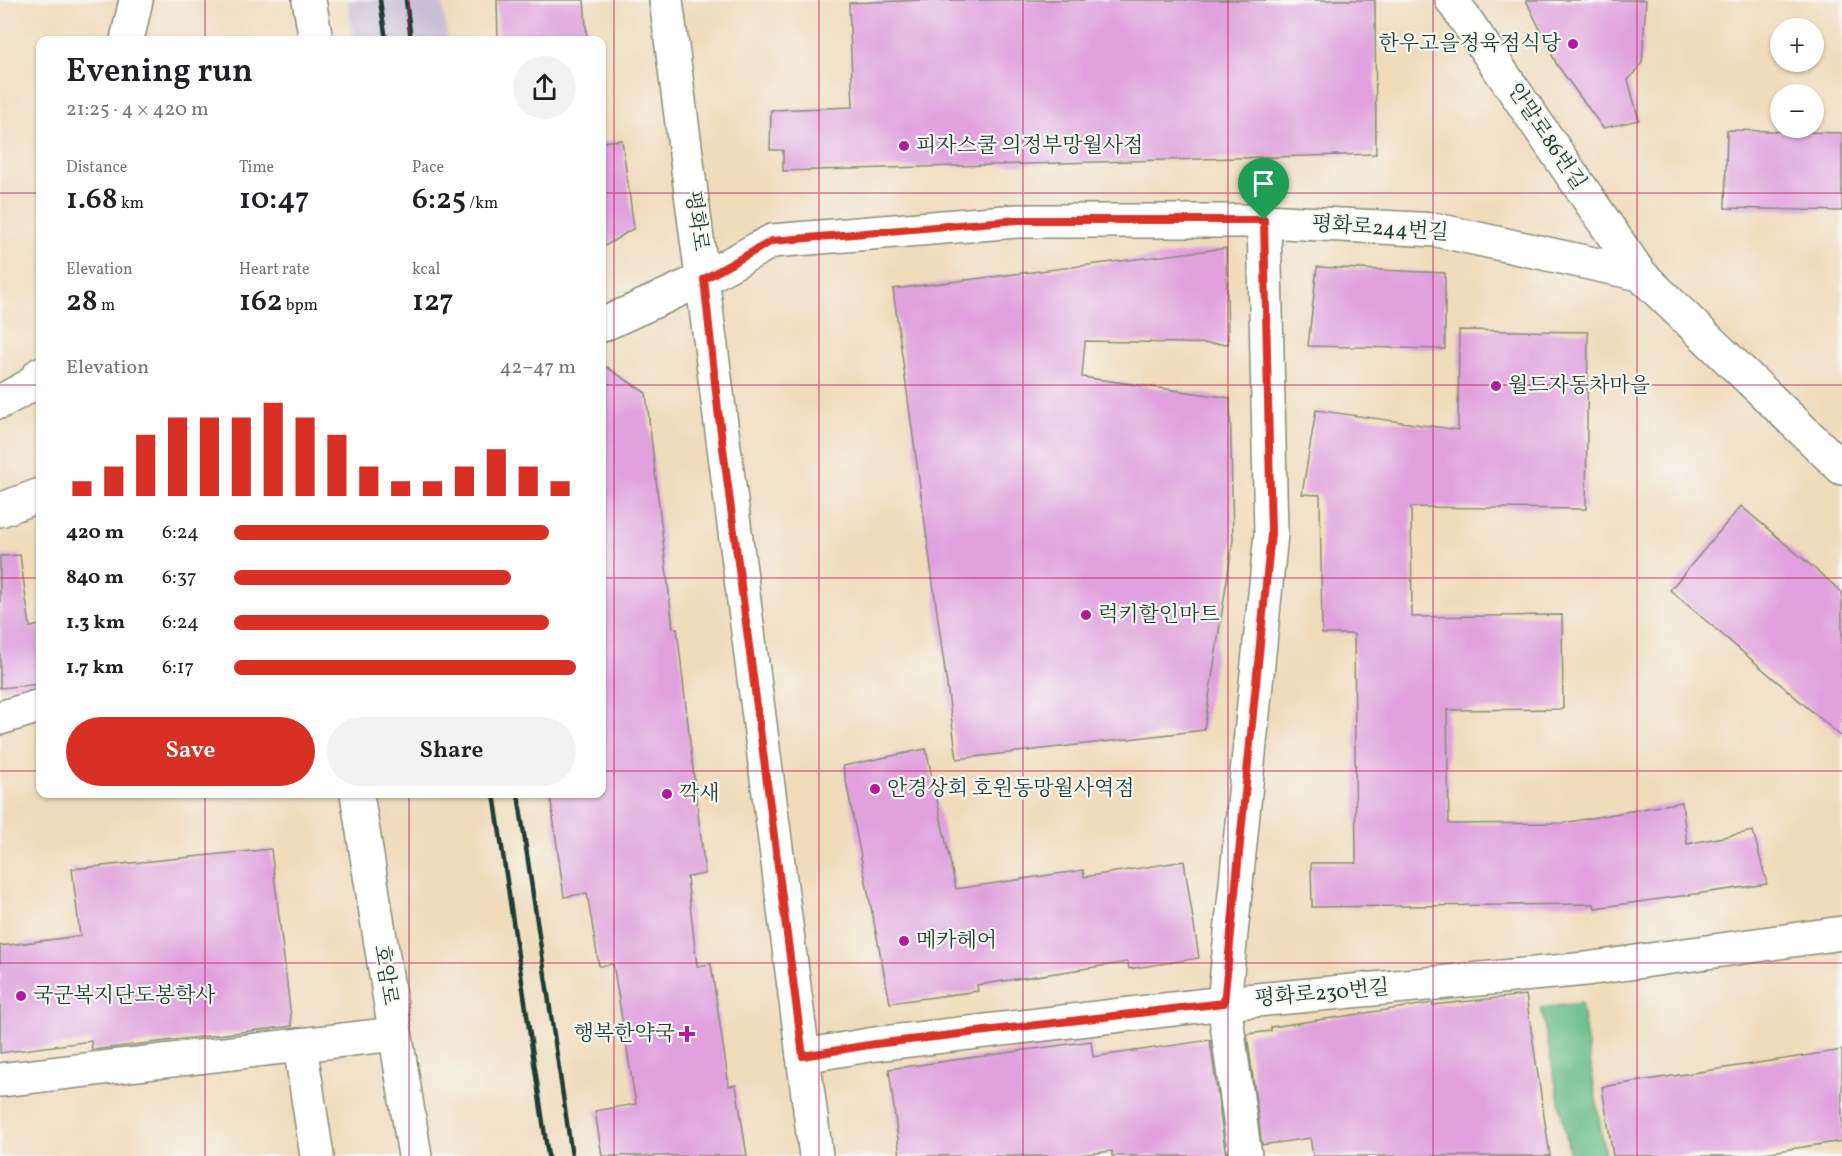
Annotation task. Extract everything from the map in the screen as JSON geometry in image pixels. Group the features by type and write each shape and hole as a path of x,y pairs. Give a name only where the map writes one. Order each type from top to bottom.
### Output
{"street":[{"path":"128,36 136,0"},
{"path":"309,0 315,36"},
{"name":"평화로","path":"666,0 816,1156"},
{"name":"안말로86번길","path":"1452,0 1640,274"},
{"name":"평화로244번길","path":"606,323 704,279 772,241 1017,220 1264,220 1437,230 1640,274"},
{"path":"1245,1156 1224,1003 1271,534 1264,220"},
{"path":"1640,274 1842,468"},
{"path":"0,402 31,385 36,379"},
{"path":"0,510 36,496"},
{"path":"0,718 36,707"},
{"name":"호암로","path":"358,798 415,1156"},
{"name":"평화로230번길","path":"803,1056 875,1044 1224,1003 1586,969 1842,933"},
{"path":"0,1080 395,1034"},
{"path":"300,1045 316,1156"}],"shaded area":[{"path":"347,0 442,0 447,36 353,36"}],"green space":[{"path":"1581,1003 1605,1156 1570,1156 1541,1008"}],"building":[{"path":"497,0 584,0 587,36 498,36"},
{"path":"923,0 1375,0 1376,154 783,171 783,150 770,150 771,110 853,107 849,3"},
{"path":"1526,0 1646,0 1642,63 1628,80 1639,120 1603,128 1557,65"},
{"path":"1727,130 1770,131 1770,138 1824,138 1824,133 1842,133 1842,211 1725,208"},
{"path":"622,140 634,228 606,246 606,142"},
{"path":"1226,248 1228,344 1085,341 1082,377 1230,398 1233,540 1204,730 957,759 893,289"},
{"path":"1317,267 1445,273 1445,349 1308,346"},
{"path":"1459,330 1588,332 1586,509 1411,507 1412,617 1562,615 1563,709 1447,710 1449,824 1563,823 1682,802 1687,844 1753,831 1767,884 1595,908 1594,904 1312,907 1311,863 1356,863 1354,634 1322,634 1320,495 1302,494 1316,410 1458,430"},
{"path":"606,367 646,393 673,628 677,628 705,874 687,877 697,966 711,964 729,1086 736,1085 747,1156 602,1156 595,1111 636,1104 613,964 599,966 587,893 564,897 551,798 606,798"},
{"path":"1741,506 1842,592 1842,737 1670,590"},
{"path":"20,555 30,627 36,626 36,684 0,688 0,556"},
{"path":"926,749 956,889 1083,870 1084,877 1184,861 1199,958 1129,969 1128,962 977,985 978,991 890,1003 843,766"},
{"path":"271,849 292,1026 92,1050 91,1041 0,1053 0,946 80,936 72,869"},
{"path":"1526,995 1550,1156 1313,1156 1310,1138 1262,1145 1247,1034 1271,1031 1271,1027 1433,1003 1433,1005"},
{"path":"1210,1040 1226,1156 1112,1156 1112,1151 1071,1156 900,1156 889,1069 1091,1041 1093,1057"},
{"path":"1842,1050 1842,1141 1745,1156 1613,1156 1602,1087"}],"railway":[{"path":"380,0 385,36"},
{"path":"406,0 410,36"},
{"path":"495,798 548,1156"},
{"path":"519,798 572,1156"}],"place":[{"name":"한우고을정육점식당","path":"1573,44"},
{"name":"피자스쿨 의정부망월사점","path":"904,146"},
{"name":"월드자동차마을","path":"1496,386"},
{"name":"럭키할인마트","path":"1086,615"},
{"name":"안경상회 호원동망월사역점","path":"875,789"},
{"name":"깍새","path":"667,794"},
{"name":"메카헤어","path":"904,941"},
{"name":"국군복지단도봉학사","path":"21,996"},
{"name":"행복한약국","path":"687,1034"}],"route":[{"path":"1017,220 1264,220 1271,534 1224,1003 875,1044 803,1056 718,410 704,279 772,241 1017,220"}]}
